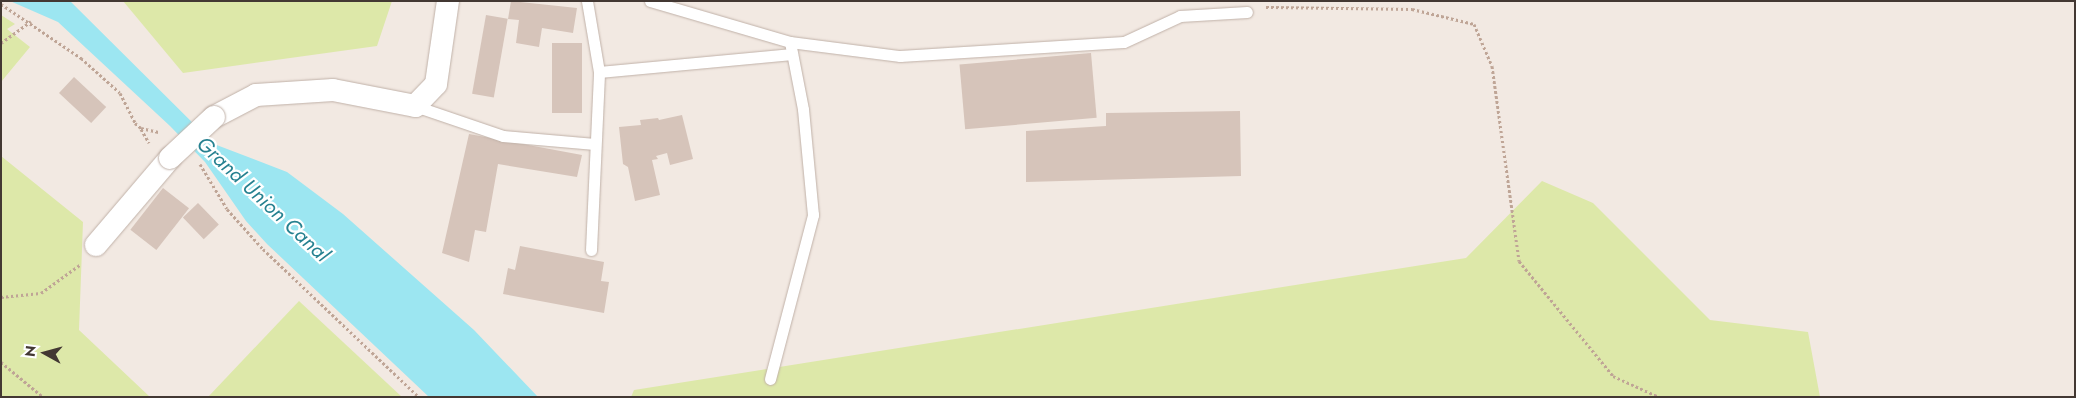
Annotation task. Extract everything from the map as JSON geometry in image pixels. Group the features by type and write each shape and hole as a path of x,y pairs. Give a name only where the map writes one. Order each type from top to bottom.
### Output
{"street":[{"path":"96,245 170,158 214,117 256,95 333,90 415,106 436,84 448,1"}],"lane":[{"path":"587,1 599,72 591,250"},
{"path":"650,1 790,42 900,56 1124,42 1180,16 1251,10"},
{"path":"770,379 813,215 803,109 790,42"},
{"path":"599,72 792,54"},
{"path":"415,106 503,136 596,144"}],"path":[{"path":"1,4 31,21 81,58 120,93 135,123 141,128 168,134"},
{"path":"1251,10 1412,9 1474,24 1492,66 1519,261 1613,376 1659,397"},
{"path":"1,43 31,21"},
{"path":"197,160 227,209 262,249 419,397"},
{"path":"1,297 41,293 83,263 96,245"},
{"path":"1,362 43,397"}],"green space":[{"path":"123,1 392,1 377,46 183,73"},
{"path":"1,15 15,24 7,29 30,47 1,82"},
{"path":"1,156 83,222 79,330 150,397 1,397"},
{"path":"1542,181 1593,203 1710,320 1808,332 1820,397 631,397 634,390 1466,258"},
{"path":"299,301 402,397 208,397"}],"water":[{"name":"Grand Union Canal","path":"10,1 70,1 214,144 287,172 343,214 474,330 538,397 429,397 267,244 246,221 205,162 170,126 58,22"}],"building":[{"path":"511,1 577,8 573,33 542,28 539,47 516,43 519,20 508,19"},
{"path":"486,15 508,19 494,98 472,94"},
{"path":"552,43 582,43 582,113 552,113"},
{"path":"1091,53 1097,118 965,129 960,65"},
{"path":"74,77 106,107 91,123 59,93"},
{"path":"1240,111 1241,176 1026,182 1026,131 1106,126 1106,113"},
{"path":"682,115 693,159 670,165 667,153 656,156 658,159 652,160 660,195 635,201 628,167 623,164 619,127 641,125 640,120 658,118 659,120"},
{"path":"469,134 582,155 577,177 498,164 486,232 475,230 469,262 442,253"},
{"path":"163,188 189,208 156,250 130,230"},
{"path":"198,203 219,225 204,239 183,218"},
{"path":"520,246 604,262 601,281 609,282 604,313 503,294 508,268 515,270"}]}
